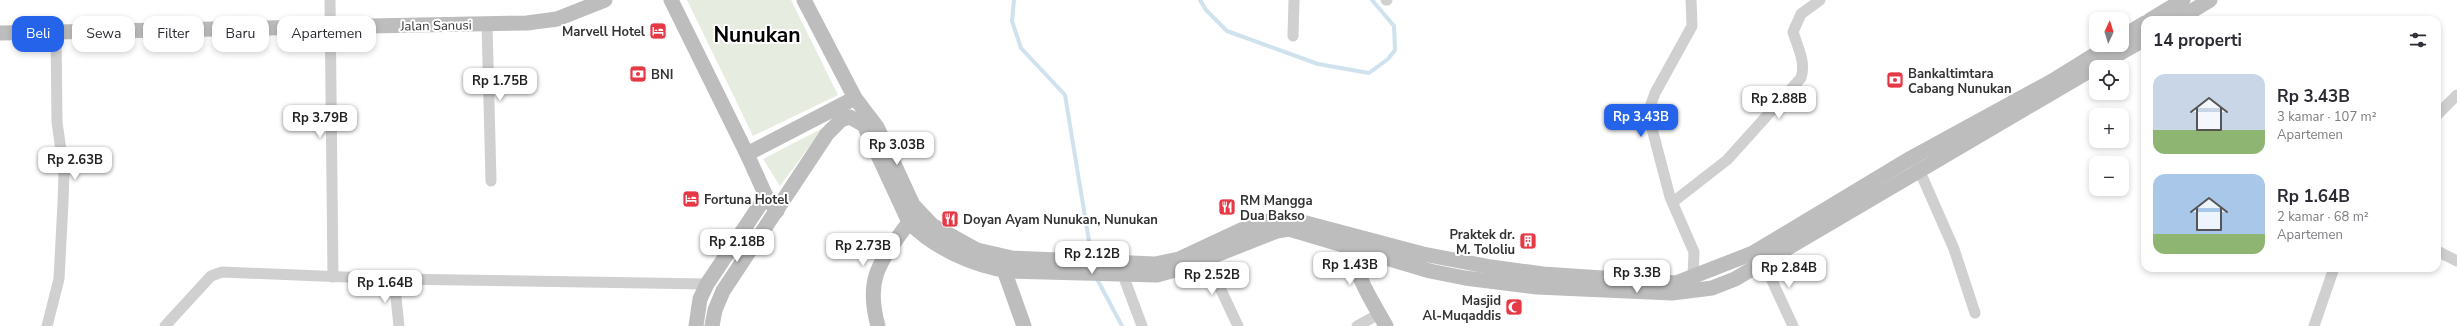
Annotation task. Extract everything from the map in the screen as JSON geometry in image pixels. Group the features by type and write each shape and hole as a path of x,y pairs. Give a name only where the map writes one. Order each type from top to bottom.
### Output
{"main road":[{"name":"Jalan Sanusi","path":"376,26 527,23 557,19 605,0"},
{"path":"671,0 747,154 766,196 776,212"},
{"path":"2156,16 2182,0"},
{"path":"2184,16 2210,0"},
{"path":"808,3 855,98 877,127 907,196 920,214 932,225 1004,263 1024,326"},
{"path":"2129,33 2141,25"},
{"name":"Jalan Sanusi","path":"64,32 277,28"},
{"name":"Jalan Sanusi","path":"0,33 12,33"},
{"path":"2108,60 2141,41"},
{"path":"1116,270 1166,263 1241,230 1282,218 1352,241 1430,271 1465,278 1537,287 1658,292 1701,290 1721,286 2099,52"},
{"path":"712,326 715,310 723,291 833,126 841,120 850,117 864,125 909,222 930,240 974,262 1073,266 1116,270 1144,275 1169,272 1283,229 1297,230 1438,257 1543,274 1666,283 1693,278 1752,254 2089,71"},
{"path":"747,154 855,98"},
{"path":"696,326 700,299 707,284 766,196"},
{"path":"878,326 872,300 874,275 909,222"},
{"path":"1352,241 1363,282 1383,320"}],"street":[{"path":"330,0 330,16"},
{"path":"1293,36 1294,0"},
{"path":"1691,0 1692,26 1668,68 1650,107 1652,134 1672,202 1694,252 1693,278"},
{"path":"1672,202 1727,160 1801,78 1804,70 1793,32 1801,14 1820,0"},
{"path":"487,24 491,181"},
{"path":"47,326 59,279 64,203 64,172 56,114 56,52"},
{"path":"330,52 333,277"},
{"path":"2441,111 2457,95"},
{"path":"1916,164 1954,249 1975,313"},
{"path":"2441,253 2457,261"},
{"path":"1206,258 1238,326"},
{"path":"1763,261 1793,326"},
{"path":"1116,270 1142,326"},
{"path":"166,326 216,272 394,279 707,284"},
{"path":"2314,326 2333,272"},
{"path":"394,279 399,326"},
{"path":"1357,326 1383,320"}],"shaded area":[{"path":"687,0 791,0 838,95 753,136"},
{"path":"823,128 780,186 763,159"}],"waterway":[{"path":"1014,0 1012,21 1021,48 1065,95 1092,259"},
{"path":"1200,0 1206,10 1227,31 1318,64 1369,73 1388,59 1395,50 1394,26 1372,0"},
{"path":"1096,277 1122,326"}],"place":[{"name":"Marvell Hotel","path":"658,31"},
{"name":"BNI","path":"638,74"},
{"name":"Bankaltimtara Cabang Nunukan","path":"1895,80"},
{"name":"Fortuna Hotel","path":"691,199"},
{"name":"RM Mangga Dua Bakso","path":"1227,207"},
{"name":"Doyan Ayam Nunukan, Nunukan","path":"950,219"},
{"name":"Praktek dr. M. Tololiu","path":"1528,241"},
{"name":"Masjid Al-Muqaddis","path":"1514,307"}],"district":[{"name":"Nunukan","path":"757,35"}]}
